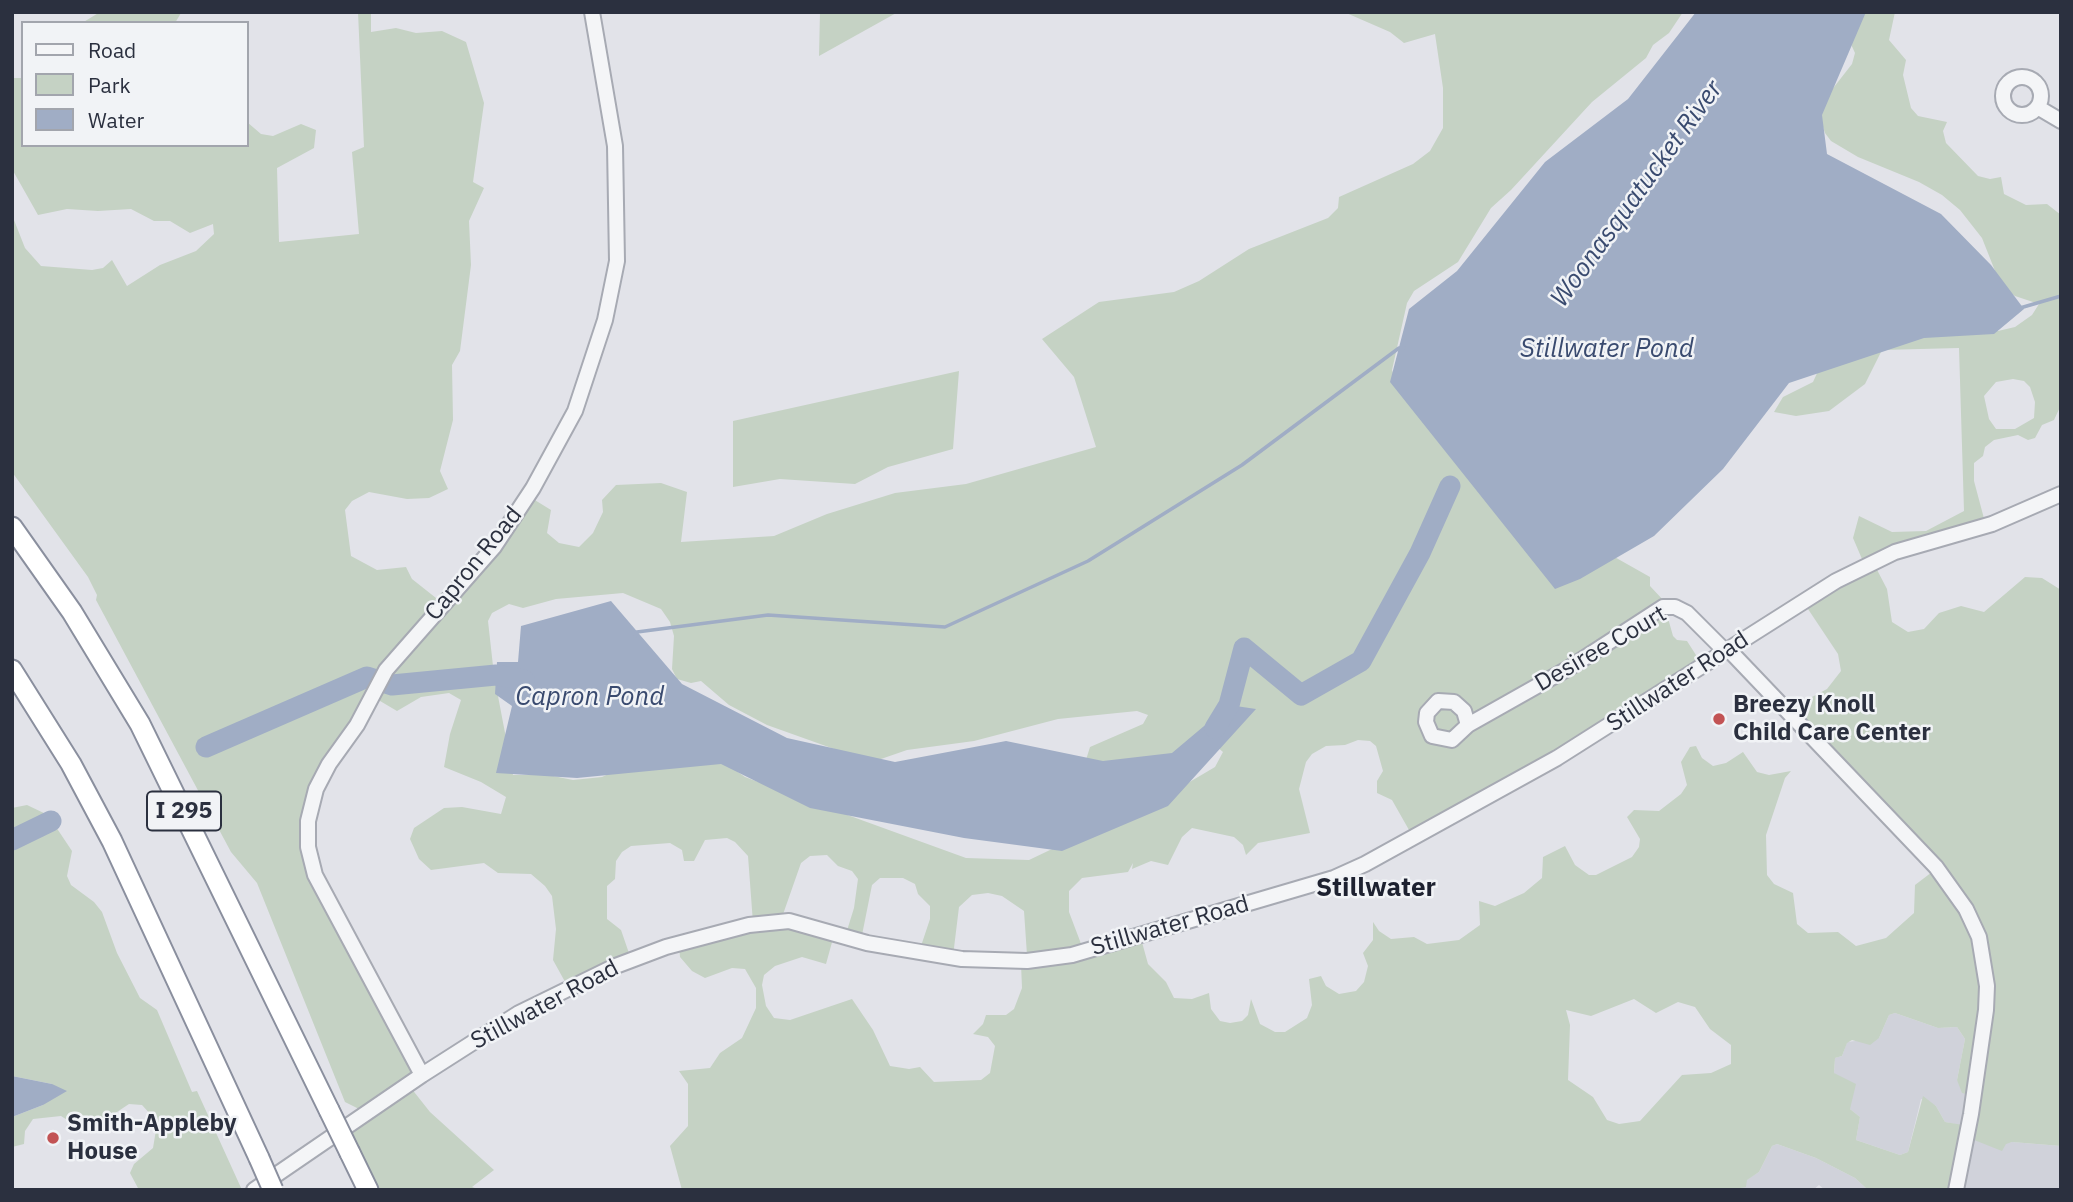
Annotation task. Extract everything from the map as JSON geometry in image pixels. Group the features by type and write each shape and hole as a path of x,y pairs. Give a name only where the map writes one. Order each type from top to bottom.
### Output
{"highway":[{"name":"I 295","path":"12,527 72,612 140,724 368,1190"},
{"name":"I 295","path":"12,670 96,810 273,1190"}],"street":[{"name":"Capron Road","path":"422,1074 315,875 308,847 308,821 316,789 386,670 494,547 533,488 575,411 592,362 615,275 619,221 612,119 592,12"},
{"path":"2039,108 2061,121"},
{"name":"Stillwater Road","path":"254,1190 422,1074 519,1013 580,982 666,947 749,925 789,922 867,943 962,958 1027,961 1072,955 1334,878 1365,864 1557,758 1836,580 1878,559 2017,515 2061,494"},
{"name":"Desiree Court","path":"1468,725 1569,668 1663,607 1675,607 1688,613 1728,651 1936,867 1961,901 1979,937 1987,986 1986,1010 1956,1190"}],"shaded area":[{"path":"1895,1013 1938,1028 1957,1027 1965,1039 1957,1080 1974,1096 1969,1127 1945,1122 1936,1106 1921,1099 1908,1152 1900,1155 1856,1140 1860,1117 1850,1109 1834,1073 1835,1058 1842,1056 1847,1042 1879,1038 1889,1015"},
{"path":"1969,1138 1995,1145 2012,1142 2061,1146 2061,1190 1958,1190"},
{"path":"1777,1144 1816,1158 1855,1178 1868,1190 1825,1190 1819,1185 1813,1190 1730,1190 1759,1172 1772,1146"}],"green space":[{"path":"100,12 181,12 176,21 85,21"},
{"path":"358,12 371,12 371,32 396,28 416,33 442,31 466,42 484,103 473,182 484,188 469,221 471,265 460,351 452,365 453,420 440,471 448,489 429,498 407,499 369,492 352,501 345,510 351,556 377,570 406,567 412,579 436,598 477,559 525,494 551,510 547,533 559,543 579,547 593,533 603,512 602,500 616,485 661,483 687,492 681,542 774,536 827,514 895,493 966,484 1096,447 1074,377 1042,339 1099,302 1174,292 1199,281 1249,249 1328,218 1338,208 1339,197 1413,164 1430,151 1443,128 1443,88 1435,34 1404,43 1390,32 1344,12 1683,12 1669,33 1653,45 1646,58 1592,102 1491,208 1458,262 1414,291 1407,303 1392,370 1400,393 1611,555 1650,577 1650,586 1679,617 1666,611 1673,636 1677,640 1687,641 1703,666 1413,837 1392,800 1377,793 1377,781 1383,771 1376,746 1370,741 1358,740 1345,745 1326,746 1312,754 1306,762 1299,789 1310,833 1258,843 1246,855 1243,845 1234,837 1192,828 1182,837 1168,865 1151,861 1132,869 1133,863 1128,872 1082,878 1069,891 1069,912 1083,949 1140,935 1148,964 1166,982 1174,998 1192,999 1209,993 1211,1009 1220,1021 1230,1023 1242,1021 1248,1015 1251,999 1260,1024 1275,1032 1285,1032 1307,1018 1312,1005 1309,979 1321,976 1326,986 1339,994 1356,991 1364,982 1368,966 1363,953 1373,940 1373,922 1379,931 1391,939 1414,937 1427,944 1459,940 1480,925 1479,901 1495,906 1524,893 1542,878 1543,857 1565,846 1575,865 1589,875 1596,875 1632,857 1639,847 1640,839 1627,817 1634,810 1659,811 1681,794 1687,785 1681,762 1690,747 1696,746 1702,758 1713,766 1726,763 1743,752 1757,772 1769,775 1791,771 1785,778 1766,835 1767,875 1774,884 1793,893 1797,924 1808,933 1838,932 1856,946 1886,938 1914,913 1915,885 1936,869 1794,715 1812,697 1827,689 1841,671 1838,654 1806,606 1865,566 1853,538 1859,516 1892,532 1926,531 1964,511 1959,348 1882,350 1865,384 1829,411 1796,416 1774,412 1783,397 1813,382 1824,358 1887,329 1998,331 2015,327 2032,315 2039,304 2015,296 2001,286 1982,238 1960,210 1942,195 1919,182 1858,157 1831,141 1825,133 1820,118 1827,96 1852,64 1855,53 1845,31 1859,12 1895,12 1889,40 1906,60 1903,75 1911,108 1918,116 1947,122 1943,131 1946,143 1978,176 1990,179 2001,177 2004,194 2026,205 2047,204 2061,215 2061,405 2054,420 2042,425 2035,438 2028,440 2018,435 1994,440 1985,447 1983,456 1974,463 1974,481 1986,526 1874,564 1887,589 1892,622 1908,632 1924,629 1939,613 1961,606 1984,612 2025,577 2042,578 2061,590 2061,1146 2012,1142 2006,1144 2002,1151 1969,1138 1958,1190 1868,1190 1855,1178 1816,1158 1777,1144 1772,1146 1759,1172 1747,1180 1746,1187 1730,1190 682,1190 670,1146 688,1126 688,1084 679,1071 710,1068 720,1053 742,1038 756,1008 756,988 745,969 732,968 705,978 692,971 680,957 679,945 753,923 748,856 735,842 727,838 705,840 694,861 684,861 682,850 670,843 631,846 622,852 616,861 615,879 607,886 607,919 621,930 631,959 569,989 553,960 556,929 552,896 545,886 531,874 498,873 484,863 431,870 419,859 410,839 414,828 444,808 462,807 501,814 506,797 481,782 444,767 450,734 461,700 449,693 421,697 397,711 375,698 322,782 310,846 414,1076 411,1088 430,1112 494,1170 472,1187 481,1190 368,1190 342,1135 365,1112 345,1102 257,883 231,852 96,600 97,595 88,577 12,472 14,220 25,248 41,266 92,270 103,268 112,260 127,286 160,265 196,251 214,234 213,224 190,233 170,221 154,221 131,209 67,209 38,215 12,169 12,78 21,78 21,147 248,147 248,123 261,134 273,136 301,124 316,130 314,148 277,168 279,242 359,234 352,152 364,147","holes":["2013,379 2024,381 2030,387 2035,402 2034,418 2015,429 1996,429 1989,419 1984,396 1996,382","623,593 661,609 670,622 674,636 672,669 677,679 691,683 701,681 729,705 767,725 865,760 881,759 907,750 974,741 1058,719 1137,711 1148,715 1143,724 1090,747 1085,763 1150,758 1216,746 1223,752 1215,767 1176,790 1029,860 966,858 745,777 689,737 602,777 573,780 548,775 513,775 494,675 488,621 492,613 509,604 523,608 556,599","827,855 838,866 852,871 858,879 854,908 845,937 861,940 872,885 880,878 903,878 915,884 918,894 930,906 930,919 920,949 953,956 959,907 972,895 988,893 1002,896 1024,911 1027,955 1021,964 1022,988 1014,1009 1006,1015 986,1015 983,1024 973,1034 988,1037 995,1046 990,1073 981,1080 934,1082 920,1067 909,1069 890,1066 873,1030 852,999 790,1020 774,1018 766,1006 762,985 764,975 775,966 802,957 826,964 834,935 781,920 801,863 810,856","1634,999 1656,1013 1678,1002 1695,1007 1710,1029 1731,1045 1731,1064 1711,1073 1682,1075 1640,1121 1619,1124 1607,1120 1593,1097 1568,1080 1570,1025 1566,1010 1591,1016","1895,1013 1938,1028 1957,1027 1965,1039 1957,1080 1962,1093 1974,1096 1969,1126 1945,1122 1936,1106 1923,1096 1908,1152 1900,1155 1856,1140 1860,1117 1850,1109 1856,1084 1834,1073 1835,1058 1842,1056 1847,1043 1852,1040 1870,1045 1879,1038 1889,1015"]},
{"path":"820,12 898,12 819,56"},
{"path":"959,371 953,449 888,467 855,484 780,479 733,487 733,421"},
{"path":"27,805 48,815 72,851 67,876 71,885 94,902 102,912 117,953 140,998 157,1010 192,1092 197,1091 242,1190 139,1190 130,1173 134,1164 153,1148 156,1130 152,1116 142,1105 129,1104 105,1120 92,1119 76,1132 72,1123 61,1116 33,1119 25,1131 24,1144 12,1147 12,1117 43,1105 52,1084 12,1076 12,808"}],"water":[{"name":"Stillwater Pond","path":"1696,12 1866,12 1822,115 1827,154 1941,214 1991,265 2024,309 1994,334 1924,338 1789,383 1723,469 1654,536 1580,579 1555,589 1390,382 1409,309 1457,271 1545,162 1628,99"},
{"name":"Capron Pond","path":"611,601 682,684 787,738 895,762 1006,741 1103,761 1172,753 1229,705 1256,709 1168,806 1062,851 964,838 810,808 721,764 577,778 496,773 512,706 495,694 497,662 518,662 521,626"},
{"path":"12,1076 52,1084 67,1091 43,1105 12,1117"}],"waterway":[{"path":"2020,308 2061,296"},
{"path":"635,636 637,632 768,615 945,627 1088,561 1242,465 1399,348 1404,348"},
{"name":"Woonasquatucket River","path":"1215,728 1229,705 1244,648 1301,695 1361,661 1420,553 1450,486"},
{"name":"Woonasquatucket River","path":"206,747 367,677 392,685 496,675 524,680"},
{"name":"Woonasquatucket River","path":"12,840 51,821"}],"place":[{"name":"Breezy Knoll Child Care Center","path":"1719,719"},
{"name":"Smith-Appleby House","path":"53,1138"}],"district":[{"name":"Stillwater","path":"1376,888"}]}
